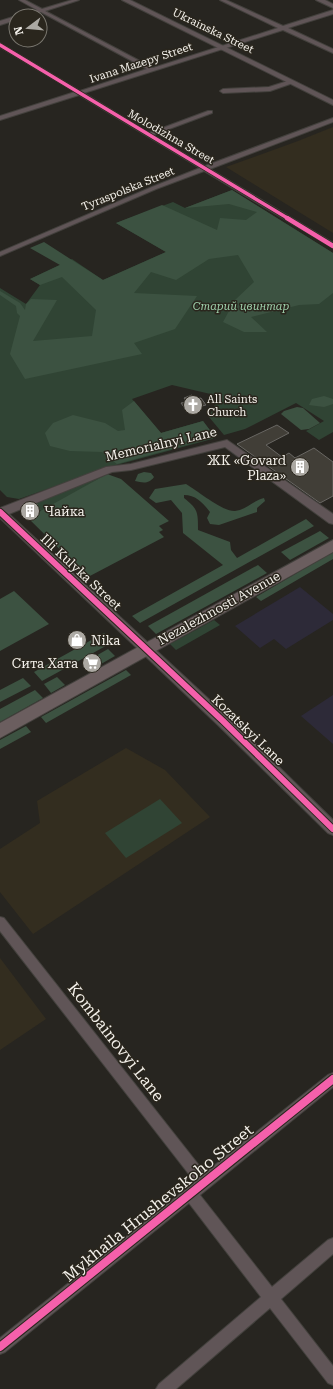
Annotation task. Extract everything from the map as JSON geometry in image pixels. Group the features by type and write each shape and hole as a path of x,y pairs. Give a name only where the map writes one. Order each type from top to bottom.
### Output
{"main road":[{"name":"Nezalezhnosti Avenue","path":"0,731 333,544"}],"street":[{"path":"21,0 37,8"},
{"path":"48,8 76,0"},
{"name":"Ukrainska Street","path":"125,0 333,103"},
{"path":"222,0 333,51"},
{"path":"319,0 333,6"},
{"name":"Ivana Mazepy Street","path":"0,118 333,12"},
{"path":"48,14 153,70"},
{"name":"Molodizhna Street","path":"0,45 333,246"},
{"path":"223,91 270,89 291,82"},
{"name":"Molodizhna Street","path":"148,135 210,112"},
{"name":"Tyraspolska Street","path":"0,254 205,168 333,120"},
{"name":"Memorialnyi Lane","path":"1,513 110,469 131,467 227,443 333,520"},
{"name":"Illi Kulyka Street","path":"1,513 146,648"},
{"name":"Kozatskyi Lane","path":"146,648 333,829"},
{"name":"Kombainovyi Lane","path":"0,922 204,1183"},
{"name":"Mykhaila Hrushevskoho Street","path":"0,1347 333,1079"},
{"path":"191,1194 333,1378"},
{"path":"164,1389 333,1245"}],"shaded area":[{"path":"333,127 333,233 226,167 298,141"},
{"path":"300,587 333,614 333,620 286,649 274,639 260,648 235,626"},
{"path":"333,695 333,744 301,716"},
{"path":"126,748 165,770 210,817 33,934 0,892 0,849 40,823 37,801"},
{"path":"0,958 46,1019 0,1050"}],"green space":[{"name":"Старий цвинтар","path":"232,190 333,253 333,432 319,440 306,431 324,421 296,403 245,429 224,435 209,417 219,396 172,385 132,399 161,433 203,421 215,437 109,467 19,499 7,497 0,490 0,288 26,304 40,285 30,279 72,259 103,280 166,252 116,223 173,202 185,208"},
{"path":"232,190 333,253 333,293 319,304 299,305 251,317 267,332 244,332 223,322 235,300 254,282 238,255 209,259 176,280 151,272 134,293 197,296 175,329 134,343 142,354 25,379 10,354 20,316 17,313 16,306 0,295 0,291 20,303 25,310 26,304 31,299 57,300 33,341 92,336 96,310 62,277 40,285 30,279 60,265 30,248 44,242 103,280 166,252 116,223 162,205 217,230 220,218 246,220 257,212 229,204 185,208"},
{"path":"324,396 333,399 333,404 324,407 309,405 312,399"},
{"path":"134,401 161,433 203,421 215,437 117,464 102,452 70,451 50,446 45,433 53,423 73,415 105,423 118,431 125,430 122,410"},
{"path":"297,407 303,408 320,423 309,429 301,430 281,414 284,411"},
{"path":"144,472 151,473 154,477 150,481 146,482 135,481 138,474"},
{"path":"107,474 42,512 32,503"},
{"path":"107,474 121,479 169,521 159,526 163,530 159,532 164,537 88,577 28,518"},
{"path":"186,484 217,505 235,511 264,498 265,501 257,508 257,512 219,525 210,524 207,518 210,512 202,503 192,496 184,495 184,498 195,508 198,519 198,530 230,542 231,550 237,558 306,519 314,526 140,623 132,616 223,565 183,533 182,513 171,500 156,503 149,498 155,489"},
{"path":"320,531 329,538 290,560 281,552"},
{"path":"333,552 333,559 261,601 256,597"},
{"path":"258,565 267,573 156,634 148,626"},
{"path":"14,591 49,624 0,651 0,599"},
{"path":"214,620 220,625 176,650 170,644"},
{"path":"104,633 113,642 42,681 34,672"},
{"path":"108,649 115,656 101,664 94,657"},
{"path":"126,670 131,675 46,723 41,717"},
{"path":"57,677 65,685 51,693 44,684"},
{"path":"23,678 31,686 0,702 0,690"},
{"path":"35,690 43,698 0,722 0,709"},
{"path":"26,726 31,732 0,749 0,740"},
{"path":"160,799 182,823 126,858 105,833"}],"building":[{"name":"All Saints Church","path":"192,395 195,399 201,398 206,405 186,410 181,403 187,402 184,398"},
{"name":"ЖК «Govard Plaza»","path":"277,425 289,433 266,445 282,457 289,453 295,458 314,448 333,462 333,496 320,503 237,444"}],"cycle path":[{"path":"0,45 333,246"},
{"path":"0,512 223,721 333,829"},
{"path":"0,1347 333,1079"}],"place":[{"name":"All Saints Church","path":"193,405"},
{"name":"ЖК «Govard Plaza»","path":"300,467"},
{"name":"Чайка","path":"30,511"},
{"name":"Nika","path":"77,640"},
{"name":"Сита Хата","path":"92,663"}]}
